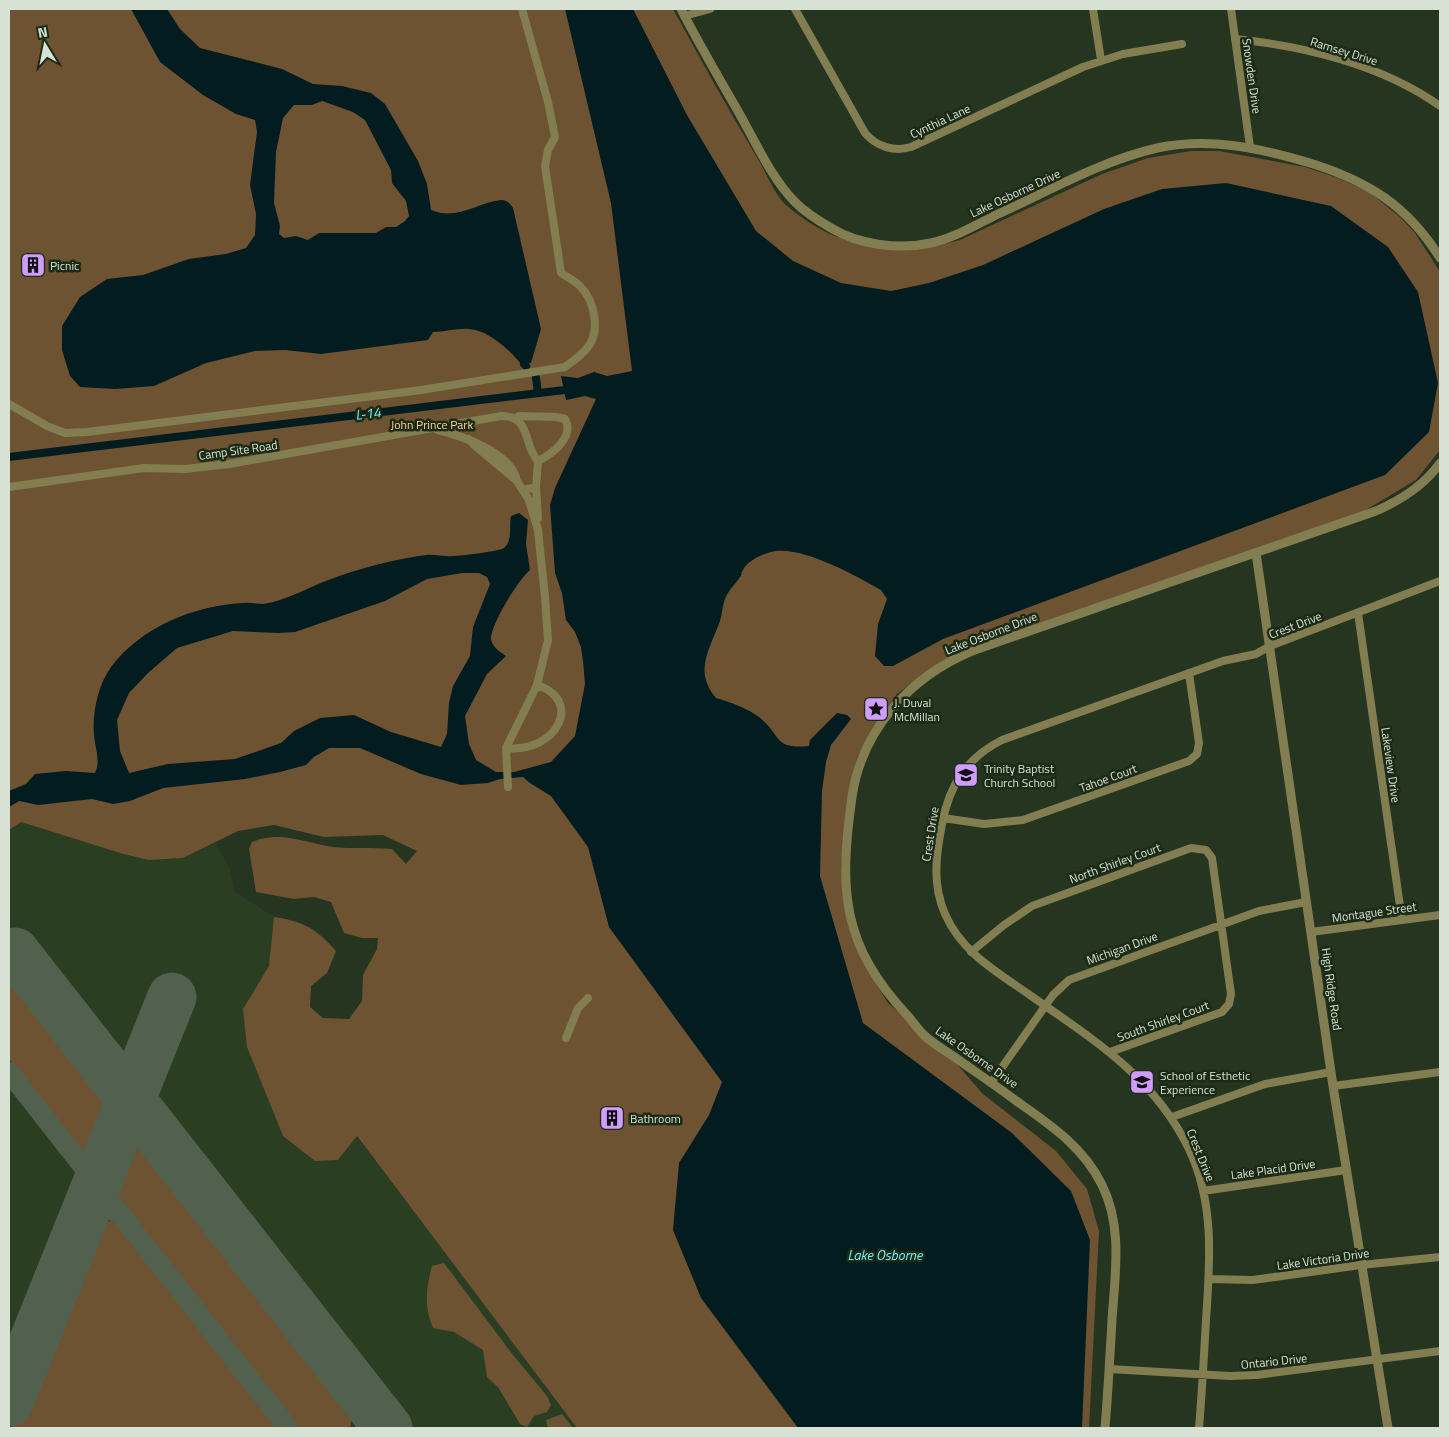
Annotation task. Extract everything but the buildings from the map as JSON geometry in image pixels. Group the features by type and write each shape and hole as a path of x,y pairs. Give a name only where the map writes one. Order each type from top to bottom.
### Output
{"street":[{"path":"9,404 47,426 65,433 87,432 422,390 565,367 578,357 590,345 595,324 592,303 580,286 560,273 556,257 545,166 548,150 555,137 548,102 522,9"},
{"path":"682,12 710,9"},
{"name":"Cynthia Lane","path":"795,9 865,133 877,143 891,149 911,147 1101,60 1146,49 1182,44"},
{"path":"1093,9 1101,60"},
{"name":"Snowden Drive","path":"1231,9 1250,147"},
{"name":"Lake Osborne Drive","path":"682,12 760,152 795,202 833,230 866,241 892,245 931,243 965,230 1107,164 1157,148 1200,144 1250,147 1326,168 1368,185 1411,219 1440,258"},
{"name":"Ramsey Drive","path":"1235,39 1286,46 1363,68 1410,87 1440,106"},
{"path":"436,429 501,416 515,419 523,428 534,457 538,461 536,487 538,530"},
{"path":"515,419 520,416 550,416 561,418 567,422 566,433 559,445 538,461"},
{"path":"466,438 466,427 478,422"},
{"name":"Camp Site Road","path":"9,487 144,468 186,469 229,464 436,429 466,438 506,463 515,473 529,500 538,530 548,640 537,685 506,748 508,786"},
{"name":"Lake Osborne Drive","path":"1105,1428 1116,1254 1114,1224 1106,1195 1093,1168 1070,1140 926,1037 884,991 873,974 855,937 846,895 846,840 854,786 864,754 889,711 910,689 942,665 960,656 1395,503 1420,486 1440,463"},
{"path":"523,490 536,487"},
{"name":"High Ridge Road","path":"1256,553 1333,1086 1388,1428"},
{"name":"Crest Drive","path":"1199,1428 1209,1279 1210,1232 1203,1191 1190,1151 1172,1117 1149,1087 1110,1052 971,952 951,926 939,897 936,866 943,818 950,793 962,771 990,746 1223,661 1256,654 1270,646 1440,582"},
{"name":"Lakeview Drive","path":"1358,613 1402,920"},
{"name":"Tahoe Court","path":"943,818 984,824 1023,820 1189,761 1197,754 1199,743 1189,673"},
{"path":"506,748 527,748 541,743 557,727 561,711 557,701 551,692 537,685"},
{"name":"North Shirley Court","path":"971,952 1009,921 1038,904 1196,847 1206,850 1212,858 1221,924"},
{"name":"Michigan Drive","path":"991,1083 1045,1006 1061,987 1079,975 1259,911 1306,902"},
{"name":"Montague Street","path":"1311,932 1440,915"},
{"name":"South Shirley Court","path":"1110,1052 1226,1009 1231,994 1221,924"},
{"path":"566,1038 578,1008 588,998"},
{"path":"1172,1117 1265,1084 1331,1072"},
{"path":"1333,1086 1440,1072"},
{"name":"Lake Placid Drive","path":"1203,1191 1346,1170"},
{"name":"Lake Victoria Drive","path":"1209,1279 1253,1280 1361,1265 1440,1257"},
{"name":"Ontario Drive","path":"1109,1369 1203,1375 1258,1375 1440,1351"}],"shaded area":[{"path":"21,822 148,860 183,858 215,843 229,866 234,891 274,917 269,966 243,1009 356,1136 578,1428 9,1428 9,830"}],"green space":[{"name":"John Prince Park","path":"9,9 673,9 779,197 787,206 807,221 847,241 890,249 936,246 960,240 1102,174 1148,158 1191,151 1219,151 1305,167 1338,178 1369,192 1400,217 1415,233 1440,272 1440,450 1416,480 1364,511 1030,628 926,672 897,694 880,718 846,819 841,865 851,934 868,971 888,1003 948,1054 983,1094 1056,1151 1087,1189 1099,1231 1089,1428 577,1428 357,1136 338,1160 315,1161 283,1136 247,1047 243,1009 269,966 274,917 309,927 336,951 327,973 311,986 310,1007 323,1018 349,1019 362,1001 363,975 377,949 378,938 362,938 344,933 331,902 314,897 294,899 256,892 249,849 252,842 273,837 283,837 333,847 392,849 406,864 417,851 383,835 324,837 274,825 238,831 183,858 148,860 21,822 9,830"},
{"path":"9,985 15,985 27,992 115,1106 95,1153 87,1158 9,1059"},
{"path":"131,1132 353,1412 350,1428 297,1428 116,1197 113,1187"},
{"path":"110,1221 120,1225 127,1233 279,1428 12,1428 93,1227"},
{"path":"444,1263 513,1355 547,1396 551,1405 547,1412 534,1416 527,1427 520,1424 498,1387 487,1377 483,1350 454,1332 433,1328 427,1305 428,1282 432,1266"},
{"path":"562,1414 573,1428 548,1428 546,1420"}],"water":[{"path":"131,9 167,9 180,29 200,48 282,69 313,84 342,86 371,93 385,104 418,161 427,184 431,210 449,214 501,200 509,203 513,208 541,329 531,363 521,364 505,347 484,333 476,330 460,329 433,332 428,340 321,354 285,350 255,351 206,363 154,386 115,389 80,387 70,376 62,350 62,326 80,297 107,279 143,275 189,259 226,254 246,248 255,235 256,214 250,185 257,132 255,120 236,114 203,95 160,62","holes":["322,101 353,112 365,120 391,170 392,183 406,201 409,216 396,227 386,227 376,233 319,233 308,240 296,236 284,238 279,234 280,226 274,203 276,152 283,118 294,105 312,105"]},
{"name":"Lake Osborne","path":"565,9 633,9 687,115 756,231 793,261 841,283 891,291 929,283 983,265 1104,209 1162,189 1226,183 1331,206 1388,247 1418,292 1438,383 1429,432 1385,475 943,639 893,666 884,666 875,656 878,624 887,599 881,590 843,570 812,557 783,551 771,552 760,556 745,567 725,598 720,621 708,651 705,669 706,679 709,688 716,698 743,708 759,717 783,743 789,746 809,746 810,740 837,713 847,715 851,719 831,745 826,762 822,791 820,876 863,1023 1012,1133 1071,1191 1090,1240 1082,1428 798,1428 701,1298 673,1230 679,1163 709,1115 722,1082 609,927 588,847 551,796 523,777 461,785 421,774 360,748 329,748 314,757 306,765 280,772 245,779 163,788 130,801 113,804 92,799 38,805 19,801 9,807 9,791 26,784 35,774 66,771 95,773 98,759 94,735 94,718 99,691 106,674 123,653 153,630 170,621 207,608 246,603 263,604 280,600 342,575 390,561 426,555 457,556 501,549 509,541 511,516 519,513 528,520 526,544 530,570 506,603 492,632 491,639 493,644 506,656 487,674 465,716 469,744 476,760 496,772 514,772 551,762 575,736 585,684 581,647 575,632 566,620 562,593 555,573 550,505 555,488 596,399 585,396 566,400 561,376 578,378 594,372 607,376 632,371 611,203","holes":["462,573 479,573 487,577 490,584 473,627 470,656 453,686 449,703 447,734 441,747 391,732 354,715 320,718 294,731 281,743 235,759 168,764 129,773 120,751 117,720 129,693 148,673 177,648 233,631 295,632 385,601 427,579"]}],"waterway":[{"path":"536,378 538,393"},
{"name":"L-14","path":"9,457 573,389"}],"taxiway":[{"path":"9,968 23,962"},
{"path":"9,1072 288,1428"},
{"path":"81,1224 89,1215 99,1210 109,1210 120,1215"},
{"path":"365,1428 379,1416"}],"runway":[{"path":"15,952 388,1428"},
{"path":"9,1402 172,997"}],"place":[{"name":"Picnic","path":"33,265"},
{"name":"J. Duval McMillan","path":"876,709"},
{"name":"Trinity Baptist Church School","path":"966,775"},
{"name":"School of Esthetic Experience","path":"1142,1082"},
{"name":"Bathroom","path":"612,1118"}]}
